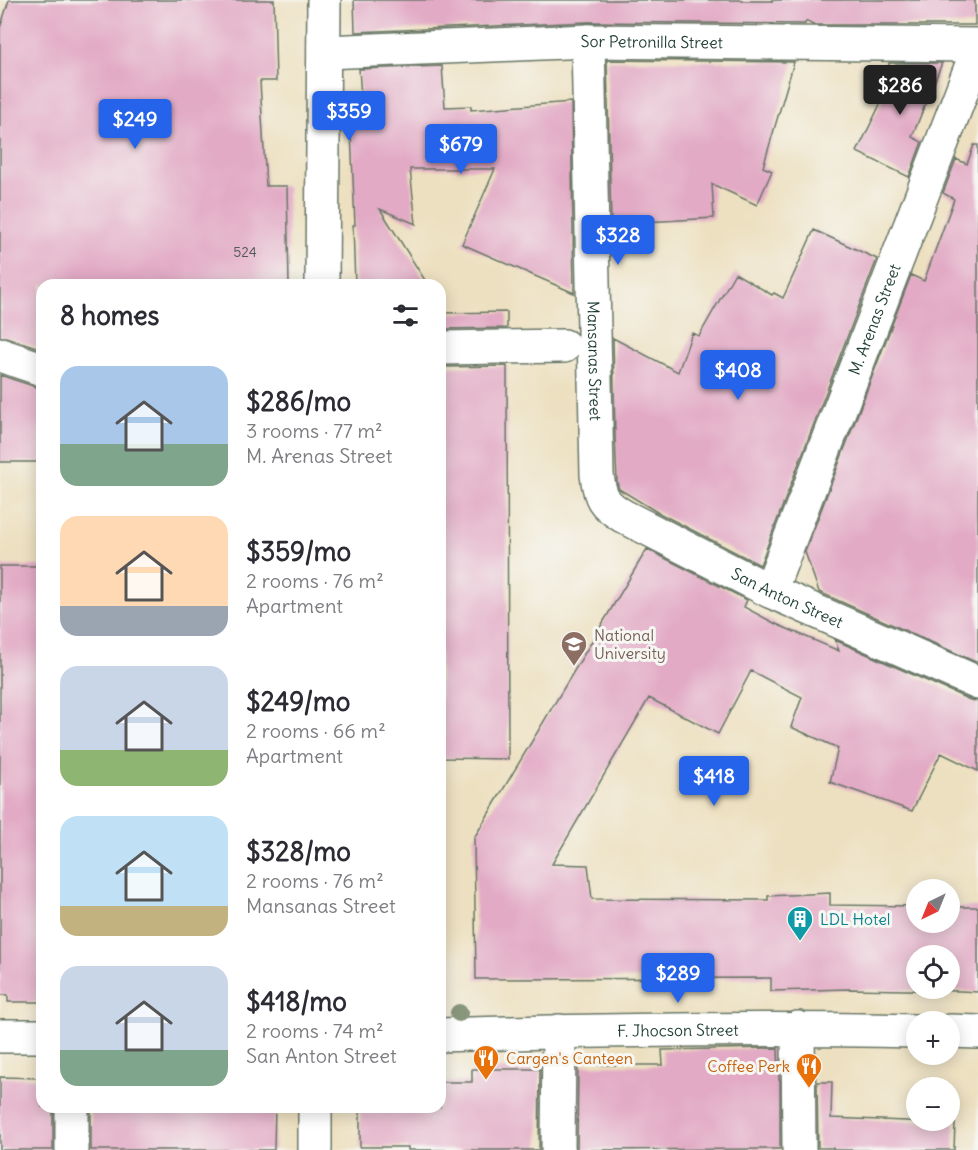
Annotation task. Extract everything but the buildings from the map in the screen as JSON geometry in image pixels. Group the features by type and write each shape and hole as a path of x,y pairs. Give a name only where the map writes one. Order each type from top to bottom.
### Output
{"street":[{"path":"322,279 324,0"},
{"name":"Sor Petronilla Street","path":"325,52 588,41 978,47"},
{"name":"Mansanas Street","path":"588,41 597,475 603,500"},
{"name":"M. Arenas Street","path":"770,591 978,47"},
{"path":"446,348 564,346"},
{"path":"0,355 36,367"},
{"name":"San Anton Street","path":"603,500 610,508 623,516 770,591 978,683"},
{"path":"798,1028 799,1150"},
{"name":"F. Jhocson Street","path":"446,1035 798,1028 906,1030"},
{"path":"558,1150 559,1031"},
{"path":"960,1031 978,1032"},
{"path":"0,1036 36,1036"},
{"path":"72,1113 72,1150"},
{"path":"315,1113 315,1150"}],"place":[{"name":"National University","path":"574,667"},
{"name":"LDL Hotel","path":"800,942"},
{"name":"Cargen's Canteen","path":"486,1081"},
{"name":"Coffee Perk","path":"809,1089"}]}
